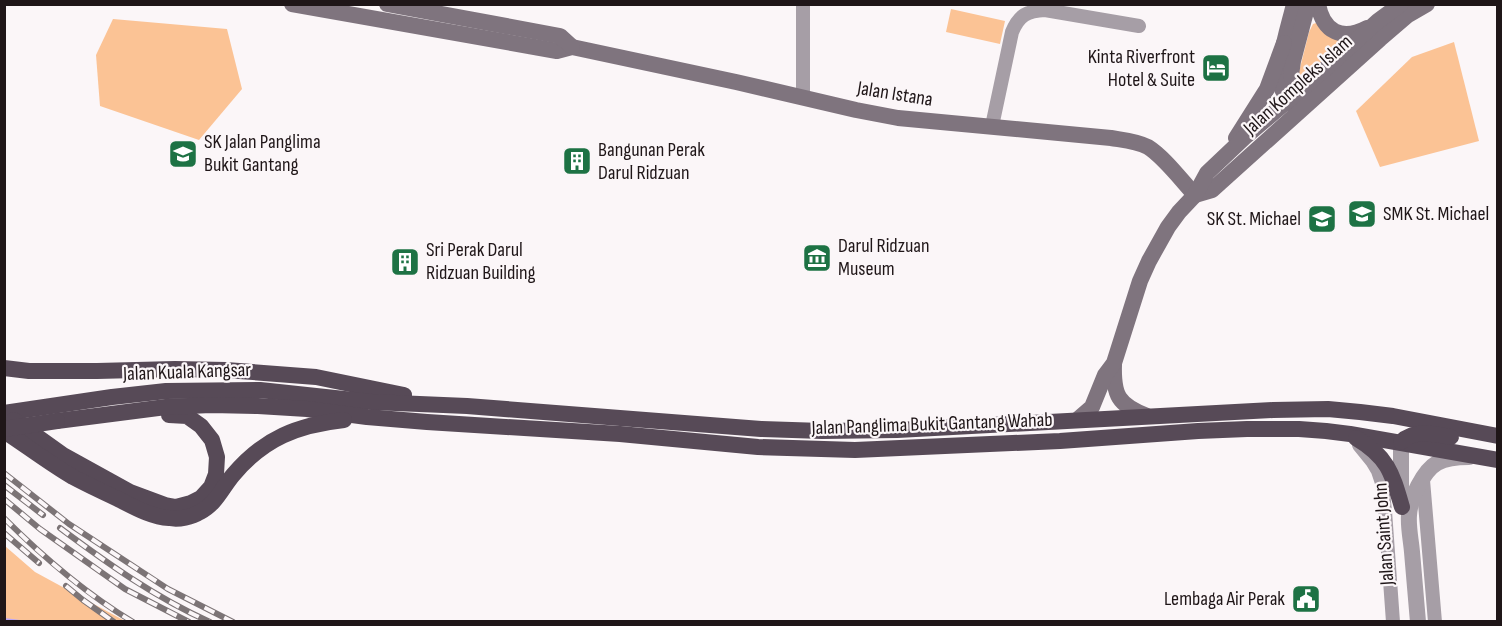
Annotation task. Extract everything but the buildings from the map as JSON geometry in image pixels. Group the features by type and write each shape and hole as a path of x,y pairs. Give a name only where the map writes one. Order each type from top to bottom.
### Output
{"highway":[{"path":"4,368 29,371 226,370 316,377 467,406"},
{"name":"Jalan Kuala Kangsar","path":"4,430 112,397 166,392 260,390 369,410"},
{"name":"Jalan Kuala Kangsar","path":"4,413 114,413 211,405 369,410"},
{"name":"Jalan Panglima Bukit Gantang Wahab","path":"369,410 467,406 812,431 897,430 1147,416 1328,409 1393,416 1497,436"},
{"name":"Jalan Panglima Bukit Gantang Wahab","path":"369,410 511,428 620,434 791,449 855,450 938,447 1247,429 1299,429 1350,434 1401,443"},
{"path":"4,430 72,477 154,516 171,519 188,517 209,506 245,461 263,446 284,434 369,410"},
{"path":"4,413 63,455 130,492 176,507 201,498 210,487 216,474 217,457 212,441 201,426 187,416 114,413"},
{"path":"1350,434 1369,445 1387,465 1402,507"},
{"path":"1401,443 1410,435 1447,436 1494,455"}],"main road":[{"name":"Jalan Istana","path":"292,4 396,10 557,51 572,47 898,118 1136,142 1158,155 1195,195"},
{"path":"1294,4 1284,43 1279,82 1284,93 1298,103"},
{"path":"1298,103 1292,69 1308,4"},
{"path":"1318,4 1322,19 1334,32 1353,34 1378,21"},
{"name":"Jalan Kompleks Islam","path":"1195,195 1212,190 1298,103 1324,70 1378,21 1401,4"},
{"name":"Jalan Kompleks Islam","path":"1147,416 1132,410 1118,396 1114,387 1114,363 1140,281 1168,227 1195,195 1207,173 1217,163 1298,103 1408,15 1427,4"},
{"path":"1217,163 1249,119 1267,89 1284,43"},
{"name":"Jalan Kompleks Islam","path":"1077,420 1092,407 1105,375 1114,363"}],"street":[{"path":"803,98 804,4"},
{"path":"992,126 1012,32 1023,15 1045,10 1139,26"},
{"path":"1350,434 1372,461 1382,483 1393,621"},
{"name":"Jalan Saint John","path":"1401,443 1402,507 1418,621"},
{"name":"Jalan Saint John","path":"1412,621 1408,544 1409,515 1415,493 1429,470 1437,463 1447,459 1494,455"},
{"path":"1422,480 1435,621"}],"shaded area":[{"path":"951,9 1005,21 1000,44 946,32"},
{"path":"113,19 227,29 242,89 199,140 100,106 96,55"},
{"path":"1316,23 1343,44 1304,78 1300,77 1299,72 1309,32"},
{"path":"1454,42 1479,141 1380,167 1356,111 1412,57"},
{"path":"5,546 35,572 125,621 5,621"}],"waterway":[{"path":"4,620 20,622"}],"railway":[{"path":"4,473 69,524 168,589 233,622"},
{"path":"4,485 43,515"},
{"path":"4,499 40,529 125,589 189,622"},
{"path":"4,518 65,574 133,622"},
{"path":"60,528 151,591 210,622"},
{"path":"4,533 39,563"},
{"path":"66,586 114,622"}],"place":[{"name":"Kinta Riverfront Hotel & Suite","path":"1216,68"},
{"name":"SK Jalan Panglima Bukit Gantang","path":"183,154"},
{"name":"Bangunan Perak Darul Ridzuan","path":"577,161"},
{"name":"SMK St. Michael","path":"1362,214"},
{"name":"SK St. Michael","path":"1322,219"},
{"name":"Darul Ridzuan Museum","path":"817,258"},
{"name":"Sri Perak Darul Ridzuan Building","path":"405,262"},
{"name":"Lembaga Air Perak","path":"1306,599"}]}
